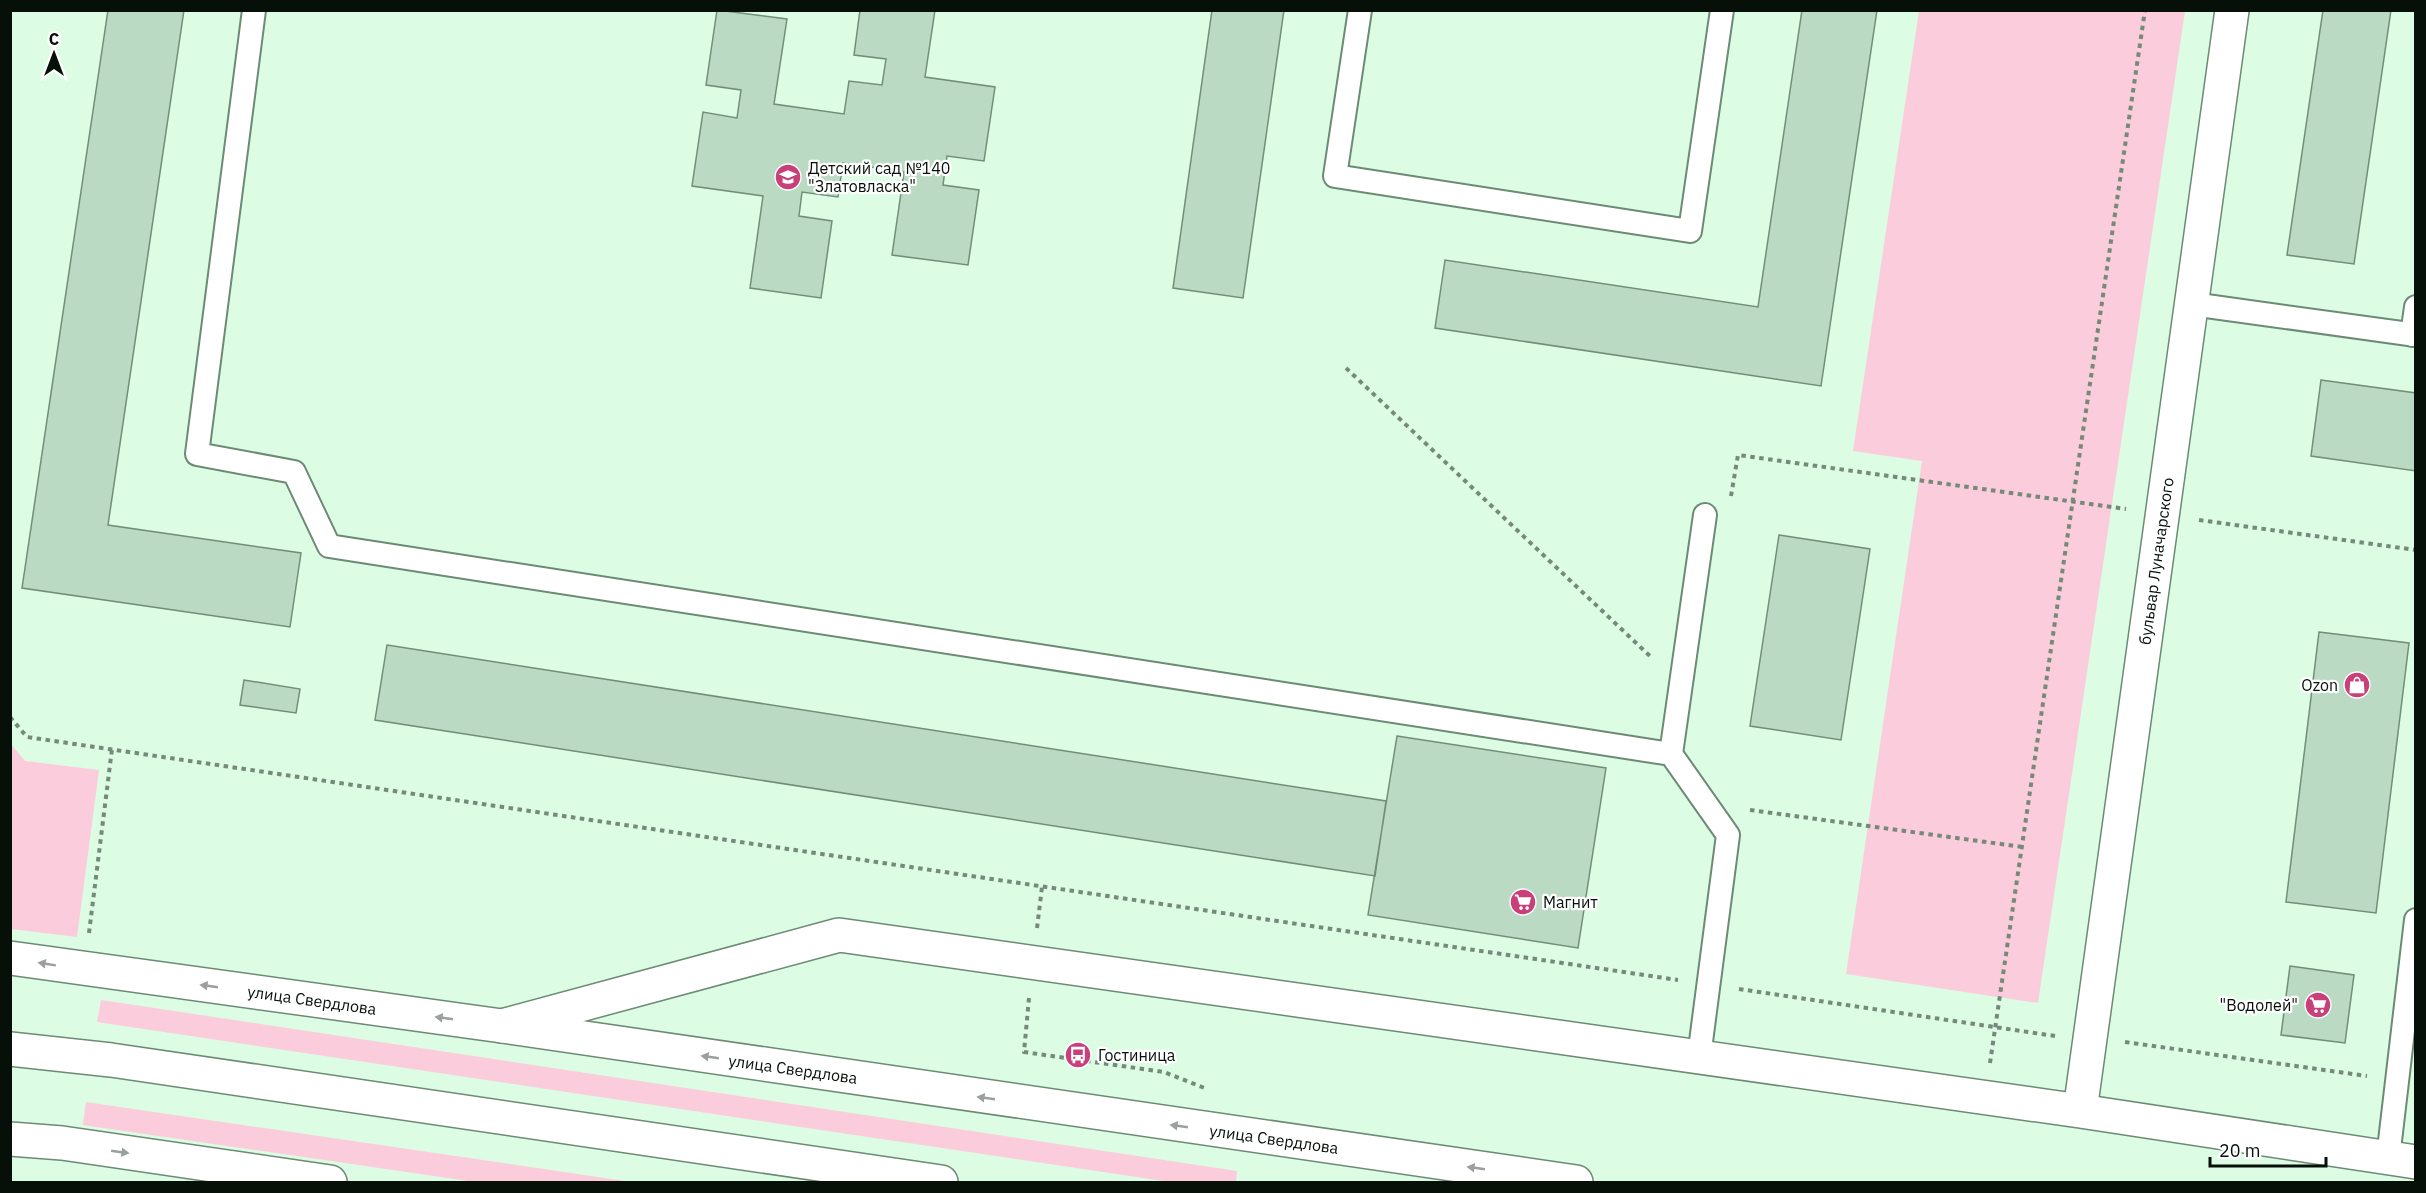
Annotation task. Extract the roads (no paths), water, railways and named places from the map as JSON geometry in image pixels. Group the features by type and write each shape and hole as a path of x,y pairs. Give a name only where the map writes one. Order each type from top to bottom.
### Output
{"street":[{"name":"бульвар Луначарского","path":"2080,1111 2232,10"},
{"path":"502,1026 839,935 2080,1111 2402,1160"},
{"name":"улица Свердлова","path":"10,958 502,1026 1576,1182"},
{"path":"10,1034 73,1055"},
{"path":"10,1049 73,1055 941,1182"},
{"path":"10,1139 62,1143 196,1173 314,1181"}],"lane":[{"path":"254,10 197,454 294,472 329,546 1671,754"},
{"path":"1360,10 1335,176 1690,231 1722,10"},
{"path":"2192,304 2414,335 2415,307"},
{"path":"1699,1057 1728,835 1671,754 1706,515"},
{"path":"2402,1160 2397,1080 2415,920"},
{"path":"10,1044 73,1055"}],"place":[{"name":"Детский сад №140 \"Златовласка\"","path":"788,177"},
{"name":"Ozon","path":"2357,685"},
{"name":"Магнит","path":"1523,902"},
{"name":"\"Водолей\"","path":"2318,1005"},
{"name":"Гостиница","path":"1078,1055"}]}
